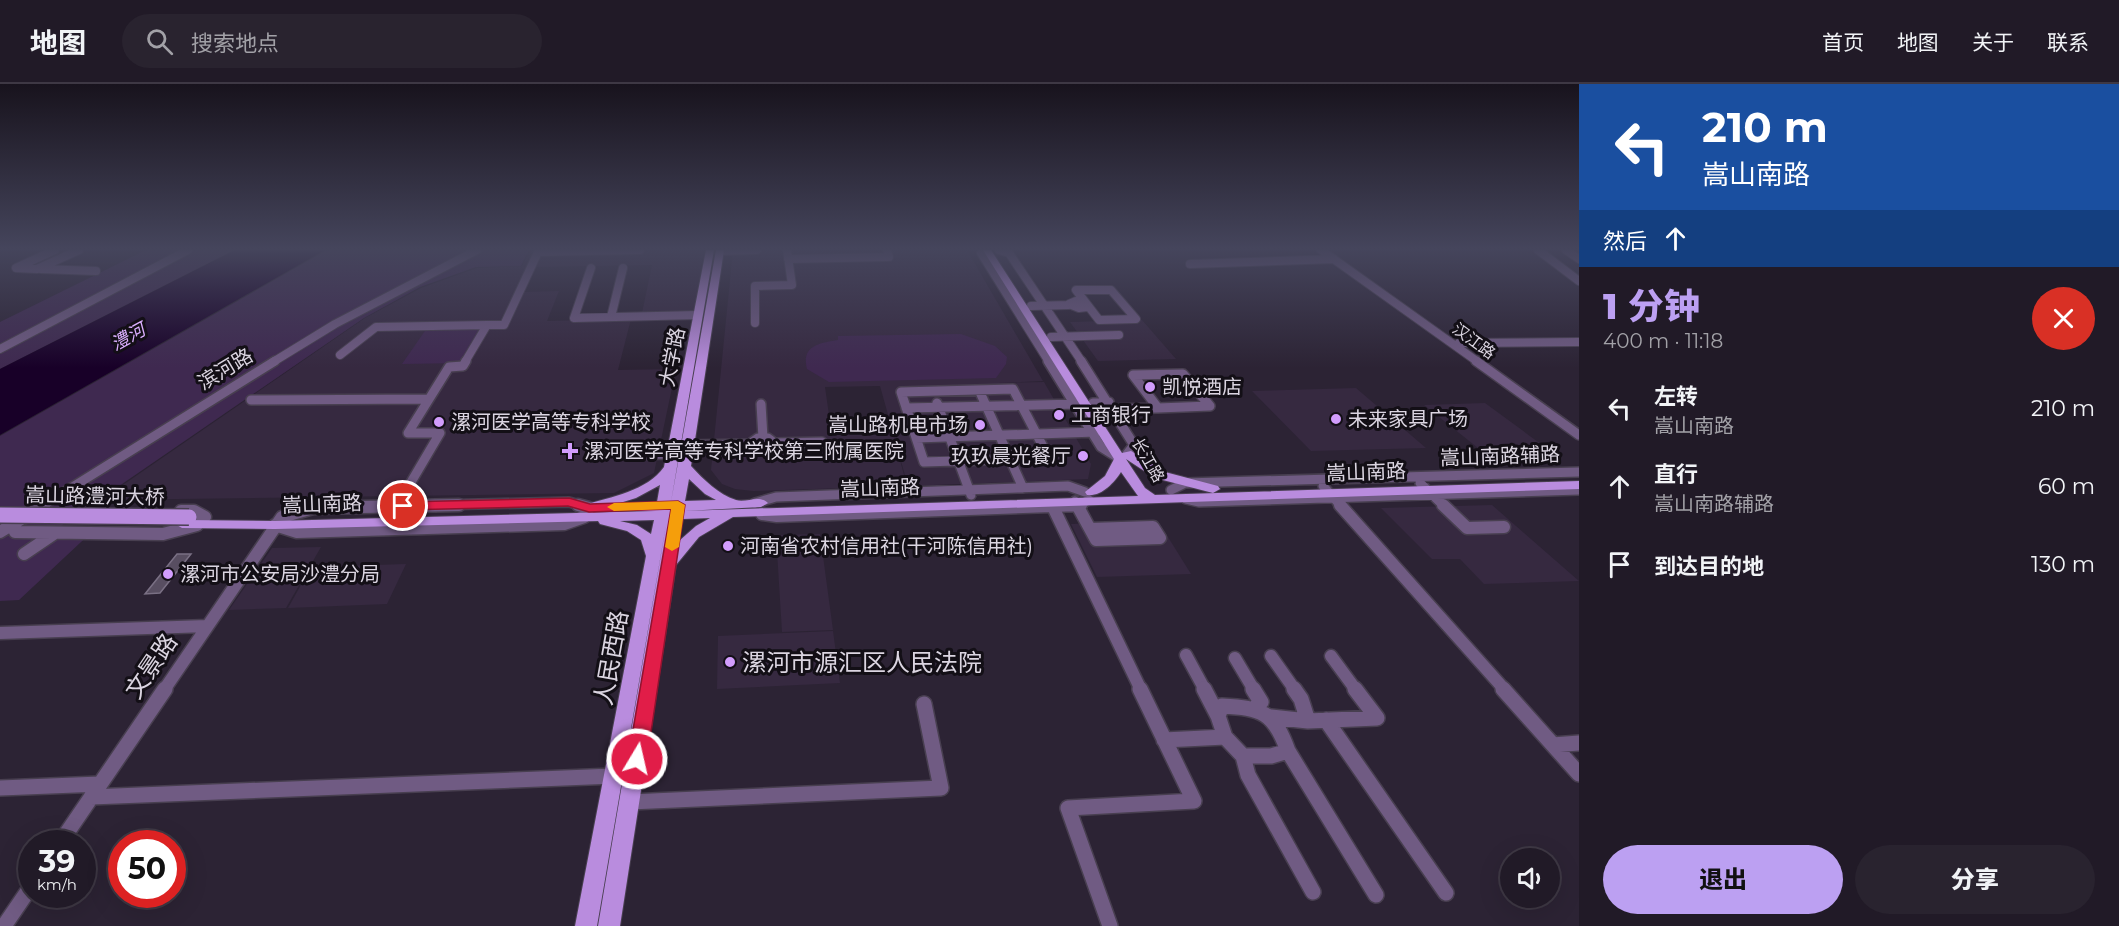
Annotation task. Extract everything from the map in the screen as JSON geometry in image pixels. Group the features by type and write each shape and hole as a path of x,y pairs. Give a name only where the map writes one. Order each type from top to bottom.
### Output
{"main road":[{"name":"大学路","path":"670,510 685,388 703,289"},
{"name":"大学路","path":"676,462 688,445 713,289"},
{"name":"长江路","path":"1011,289 1084,403 1147,493"},
{"name":"长江路","path":"1020,289 1051,337 1097,432 1123,457"},
{"path":"685,388 697,388"},
{"path":"1084,498 1109,481 1123,457 1160,475 1213,489"},
{"path":"587,512 631,495 661,480 676,462 702,487 719,498 750,508"},
{"name":"嵩山南路","path":"1426,489 1579,479"},
{"name":"嵩山南路","path":"193,521 278,521 750,508 1084,498 1147,493 1329,492 1579,485"},
{"name":"嵩山南路","path":"1174,494 1213,489 1294,487 1329,492"},
{"name":"嵩山南路","path":"750,508 970,493 1084,498"},
{"path":"587,512 632,528 648,538 661,562 693,532 716,520 750,508"},
{"name":"人民西路","path":"609,926 630,802 661,562 670,510"},
{"name":"嵩山路澧河大桥","path":"0,515 193,521"},
{"name":"嵩山路澧河大桥","path":"0,523 193,521"},
{"name":"人民西路","path":"586,926 614,776 661,562"}],"street":[{"path":"0,349 114,289"},
{"name":"滨河路","path":"0,532 207,401 335,324 402,289"},
{"path":"340,355 376,327 504,325 521,289"},
{"path":"584,289 574,318 698,315"},
{"path":"610,317 617,289"},
{"path":"755,289 755,323"},
{"path":"1033,289 1111,406 1134,445 1123,457"},
{"name":"汉江路","path":"1376,289 1579,435"},
{"name":"汉江路","path":"1384,289 1579,429"},
{"path":"1076,290 1111,290 1136,319 1099,320 1087,304 1076,290"},
{"path":"1031,306 1070,305 1082,309 1086,308 1087,304"},
{"path":"403,506 407,489 440,432 408,433 449,367 464,366 487,325"},
{"path":"1051,337 1119,335"},
{"path":"1460,343 1579,342"},
{"path":"906,408 1084,403 1158,408 1210,406 1183,374 1133,375 1158,408"},
{"path":"1013,389 1049,458 924,462 901,392 979,390 1013,389"},
{"path":"979,390 1023,488"},
{"path":"932,391 970,493 1068,486 1084,498 1090,530 1096,540 1160,538 1153,527 1090,530"},
{"path":"251,400 429,399"},
{"path":"761,404 763,438"},
{"path":"916,438 1097,432"},
{"path":"751,444 755,439 763,438 773,443 822,442"},
{"path":"688,445 751,444 754,448 761,450 770,447 773,443"},
{"path":"617,455 676,462"},
{"name":"嵩山南路辅路","path":"1174,494 1185,483 1579,472"},
{"path":"1277,481 1294,487"},
{"path":"1426,489 1467,528 1504,527"},
{"name":"嵩山南路辅路","path":"1426,489 1579,490"},
{"path":"1329,492 1579,774"},
{"path":"750,508 777,516 1053,507 1084,498"},
{"path":"278,521 313,508 569,502 587,512"},
{"path":"1053,507 1194,801 1068,808 1110,926"},
{"path":"15,532 164,534 193,521 194,511 73,509"},
{"name":"文景路","path":"69,830 278,521"},
{"path":"24,554 56,532"},
{"path":"0,633 207,626"},
{"path":"1186,655 1218,716 1225,736 1243,756 1248,775 1313,892"},
{"path":"1271,656 1301,699 1308,721"},
{"path":"1271,717 1308,721 1377,718 1331,656"},
{"path":"1235,658 1261,702 1256,707"},
{"path":"630,802 941,788 924,704"},
{"path":"1218,716 1222,706 1256,707 1271,717 1282,735 1287,751 1377,895"},
{"path":"1326,720 1446,893"},
{"path":"1164,740 1225,736"},
{"path":"1553,744 1579,743"},
{"path":"1243,756 1271,756 1287,751"},
{"path":"0,788 95,790 614,776"},
{"path":"3,926 18,905"}],"shaded area":[{"path":"66,289 157,289 0,369 0,322"},
{"path":"258,289 416,289 364,318 58,528 96,528 19,600 0,601 0,436"},
{"name":"漯河医学高等专科学校","path":"419,289 524,289 523,292 559,291 547,321 631,319 618,370 676,369 654,473 614,493 101,500 365,318"},
{"name":"漯河医学高等专科学校","path":"647,289 698,289 695,312 642,313"},
{"path":"729,289 990,289 1043,381 998,383 1044,382 1091,464 1088,479 908,486 880,386 825,387 831,429 891,427 907,486 753,491 735,489 722,484 711,470"},
{"path":"1142,320 1176,359 1098,361 1070,322"},
{"path":"481,327 460,363 402,364 427,328"},
{"path":"961,334 995,346 1007,357 1006,364 996,378 829,382 807,369 806,361 809,351 818,344 838,340 838,336"},
{"name":"未来家具广场","path":"1356,388 1426,448 1311,451 1252,391"},
{"path":"1485,403 1549,450 1483,452 1424,405"},
{"path":"1492,505 1579,581 1484,584 1460,559 1432,559 1381,508"},
{"path":"1158,521 1191,574 1097,577 1071,524"},
{"path":"820,534 833,630 782,632 776,535"},
{"path":"321,547 286,608 229,610 272,548"},
{"path":"406,564 387,604 288,608 311,567"},
{"path":"833,631 840,683 717,689 718,636"}],"water":[{"name":"澧河","path":"157,289 256,289 0,435 0,369"}],"building":[{"name":"漯河市公安局沙澧分局","path":"177,554 191,554 160,593 145,594"}],"slow traffic":[{"path":"614,507 678,505 672,547"}],"place":[{"name":"凯悦酒店","path":"1150,387"},
{"name":"工商银行","path":"1059,415"},
{"name":"未来家具广场","path":"1336,419"},
{"name":"漯河医学高等专科学校","path":"439,422"},
{"name":"嵩山路机电市场","path":"980,425"},
{"name":"漯河医学高等专科学校第三附属医院","path":"570,451"},
{"name":"玖玖晨光餐厅","path":"1083,456"},
{"name":"河南省农村信用社(干河陈信用社)","path":"728,546"},
{"name":"漯河市公安局沙澧分局","path":"168,574"},
{"name":"漯河市源汇区人民法院","path":"730,662"}],"route":[{"path":"403,506 569,502 589,508 678,505 637,759"}]}
